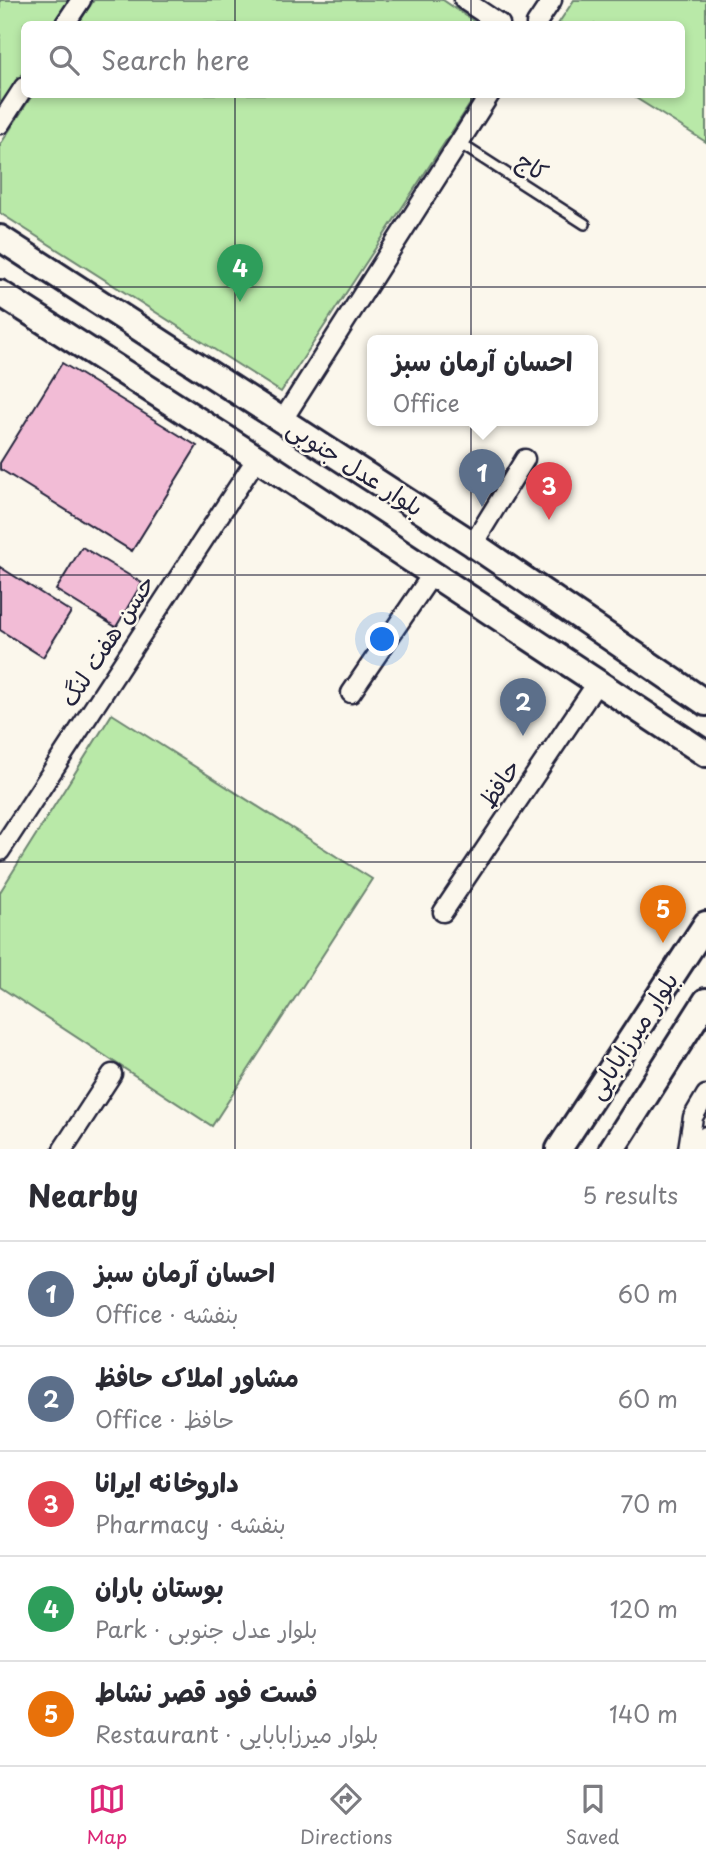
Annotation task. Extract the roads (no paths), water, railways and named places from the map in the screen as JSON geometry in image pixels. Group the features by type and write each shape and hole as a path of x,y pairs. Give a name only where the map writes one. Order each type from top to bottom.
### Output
{"main road":[{"name":"بلوار عدل جنوبی","path":"0,238 473,544 706,703"},
{"name":"بلوار عدل جنوبی","path":"0,293 257,458 703,755"},
{"name":"بلوار میرزابابایی","path":"559,1149 706,923"},
{"name":"بلوار میرزابابایی","path":"612,1149 706,1001"}],"street":[{"path":"67,21 81,0"},
{"path":"464,0 496,21"},
{"path":"538,21 552,0"},
{"path":"0,124 21,92"},
{"path":"282,421 487,98"},
{"name":"حسن هفت لنگ","path":"0,850 257,458"},
{"path":"473,544 526,459"},
{"path":"351,693 431,576"},
{"name":"حافظ","path":"443,912 597,683"},
{"path":"63,1149 112,1074"},
{"path":"688,1149 693,1117 706,1095"},
{"path":"705,1149 706,1136"}],"lane":[{"name":"کاج","path":"458,143 585,224"}],"place":[{"name":"بوستان باران","path":"240,302"},
{"name":"احسان آرمان سبز","path":"482,507"},
{"name":"داروخانه ایرانا","path":"549,520"},
{"name":"مشاور املاک حافظ","path":"523,736"},
{"name":"فست فود قصر نشاط","path":"663,943"}]}
